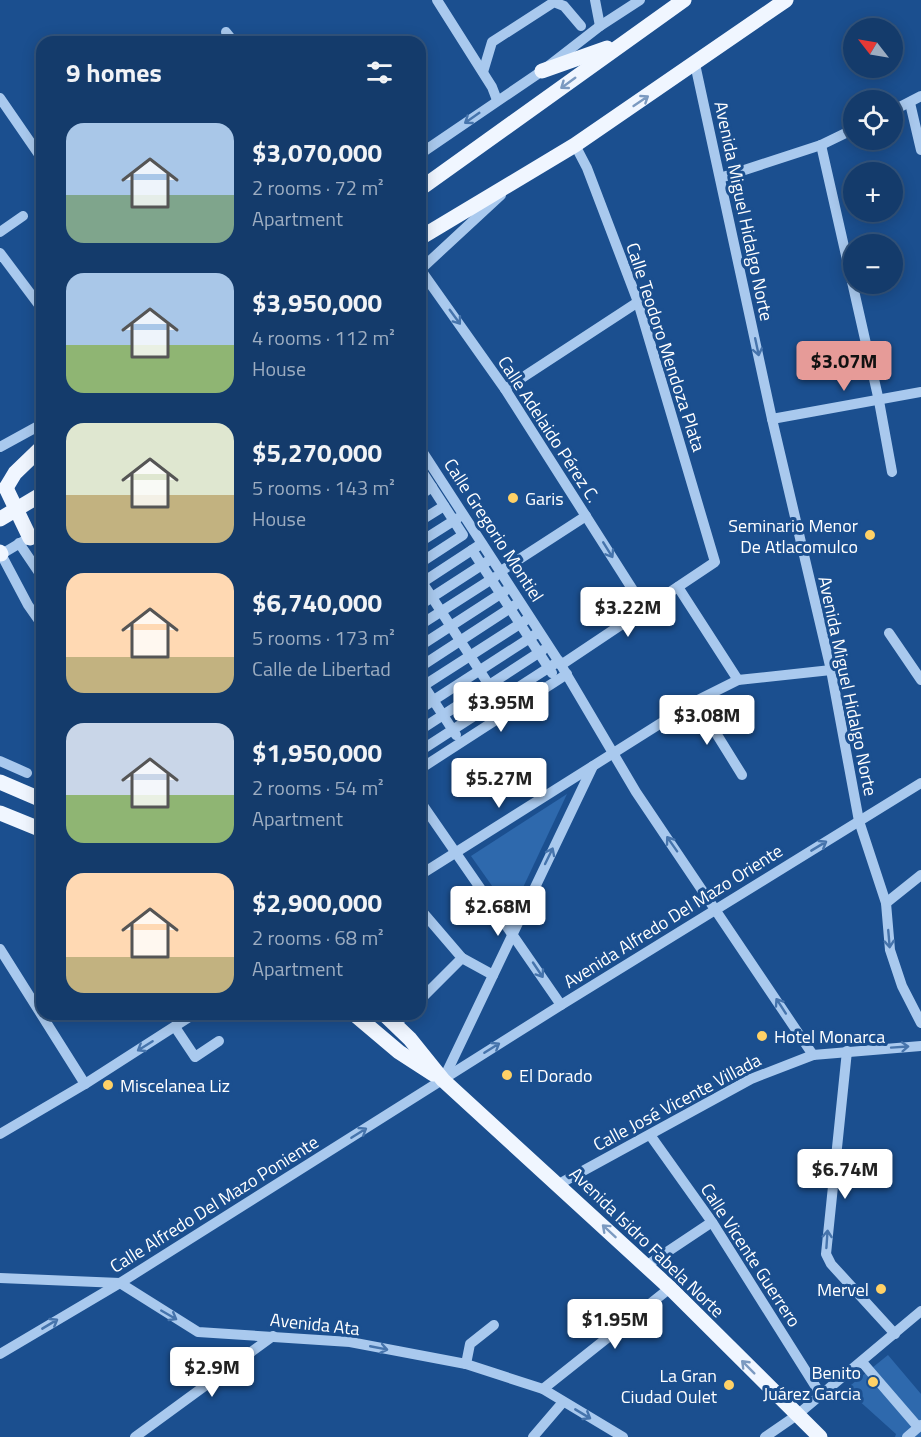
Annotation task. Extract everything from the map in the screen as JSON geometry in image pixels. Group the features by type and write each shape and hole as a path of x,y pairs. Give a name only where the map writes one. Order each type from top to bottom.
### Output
{"main road":[{"path":"426,185 684,0"},
{"path":"426,234 575,145 786,0"},
{"path":"542,71 624,42"},
{"path":"3,490 15,473 36,453"},
{"path":"3,490 36,466"},
{"path":"3,490 30,537"},
{"path":"0,519 36,498"},
{"path":"0,782 36,797"},
{"path":"0,813 36,828"},
{"name":"Avenida Isidro Fabela Norte","path":"361,1020 399,1052 443,1080 559,1184 670,1288 820,1437"},
{"name":"Avenida Isidro Fabela Norte","path":"397,1020 443,1080"}],"street":[{"path":"437,0 483,72 497,100"},
{"path":"595,0 600,26"},
{"path":"426,150 542,71 600,26 640,0"},
{"path":"483,72 492,42 554,2 564,6 581,26"},
{"path":"226,32 229,36"},
{"name":"Avenida Miguel Hidalgo Norte","path":"695,64 772,419 831,670 859,821 886,903 890,950 902,986 921,1023"},
{"path":"903,106 921,96"},
{"path":"0,98 36,150"},
{"path":"910,103 921,150"},
{"path":"720,178 821,145 843,134"},
{"name":"Calle Teodoro Mendoza Plata","path":"575,145 587,168 638,302 715,562 678,587"},
{"path":"821,145 879,401 892,472"},
{"path":"426,264 521,177"},
{"path":"0,232 23,216"},
{"path":"0,253 36,301"},
{"name":"Calle Adelaido Pérez C.","path":"426,277 505,389 645,609"},
{"path":"505,389 638,302"},
{"path":"772,419 921,392"},
{"path":"0,447 36,427"},
{"name":"Calle Gregorio Montiel","path":"426,470 464,514 562,666 613,754 813,1055"},
{"path":"426,473 432,487 463,535 426,559"},
{"path":"426,491 432,487"},
{"path":"426,517 444,506"},
{"path":"426,538 464,514"},
{"path":"426,622 586,516"},
{"path":"36,557 30,537 0,554 36,616"},
{"path":"426,580 483,543"},
{"path":"472,550 556,681"},
{"path":"426,601 492,558"},
{"path":"426,642 511,587"},
{"path":"426,747 548,667 562,666 678,587 738,680"},
{"path":"426,589 507,712"},
{"path":"426,663 521,602"},
{"path":"426,681 530,617"},
{"path":"426,705 540,631"},
{"path":"890,633 921,680"},
{"path":"426,726 549,646"},
{"path":"426,765 556,681 562,666"},
{"path":"426,871 696,701 738,680 831,670"},
{"path":"426,691 460,743"},
{"path":"696,701 742,776"},
{"path":"0,761 27,773"},
{"path":"443,1080 593,766"},
{"name":"Avenida Alfredo Del Mazo Oriente","path":"443,1080 921,783"},
{"path":"426,810 561,1005"},
{"path":"886,903 921,875"},
{"path":"426,916 462,958 493,975"},
{"path":"0,949 36,1006"},
{"path":"426,994 462,958"},
{"path":"45,1020 85,1084"},
{"path":"0,1134 85,1084 185,1020"},
{"path":"175,1027 195,1057 219,1041"},
{"name":"Calle José Vicente Villada","path":"559,1184 751,1079 813,1055 921,1046"},
{"path":"846,1051 826,1254 831,1264 895,1334"},
{"name":"Calle Alfredo Del Mazo Poniente","path":"0,1354 120,1283 443,1080"},
{"name":"Calle Vicente Guerrero","path":"650,1135 712,1222 821,1395"},
{"path":"646,1266 712,1222"},
{"name":"Avenida Ata","path":"0,1278 120,1283 198,1332 350,1342 466,1364 543,1389 622,1437"},
{"path":"543,1389 670,1288"},
{"path":"765,1437 797,1415 921,1311"},
{"path":"466,1364 470,1344 494,1325"},
{"path":"135,1437 273,1336"},
{"path":"862,1362 919,1426 908,1437"},
{"path":"533,1437 563,1402"}],"shaded area":[{"path":"567,794 511,913 471,856"},
{"path":"888,1355 921,1394 921,1437 895,1437 896,1434 846,1389"}],"place":[{"name":"Garis","path":"513,498"},
{"name":"Seminario Menor De Atlacomulco","path":"870,535"},
{"name":"Hotel Monarca","path":"762,1036"},
{"name":"El Dorado","path":"507,1075"},
{"name":"Miscelanea Liz","path":"108,1085"},
{"name":"Mervel","path":"881,1289"},
{"name":"Benito Juárez Garcia","path":"873,1382"},
{"name":"La Gran Ciudad Oulet","path":"729,1385"}]}
